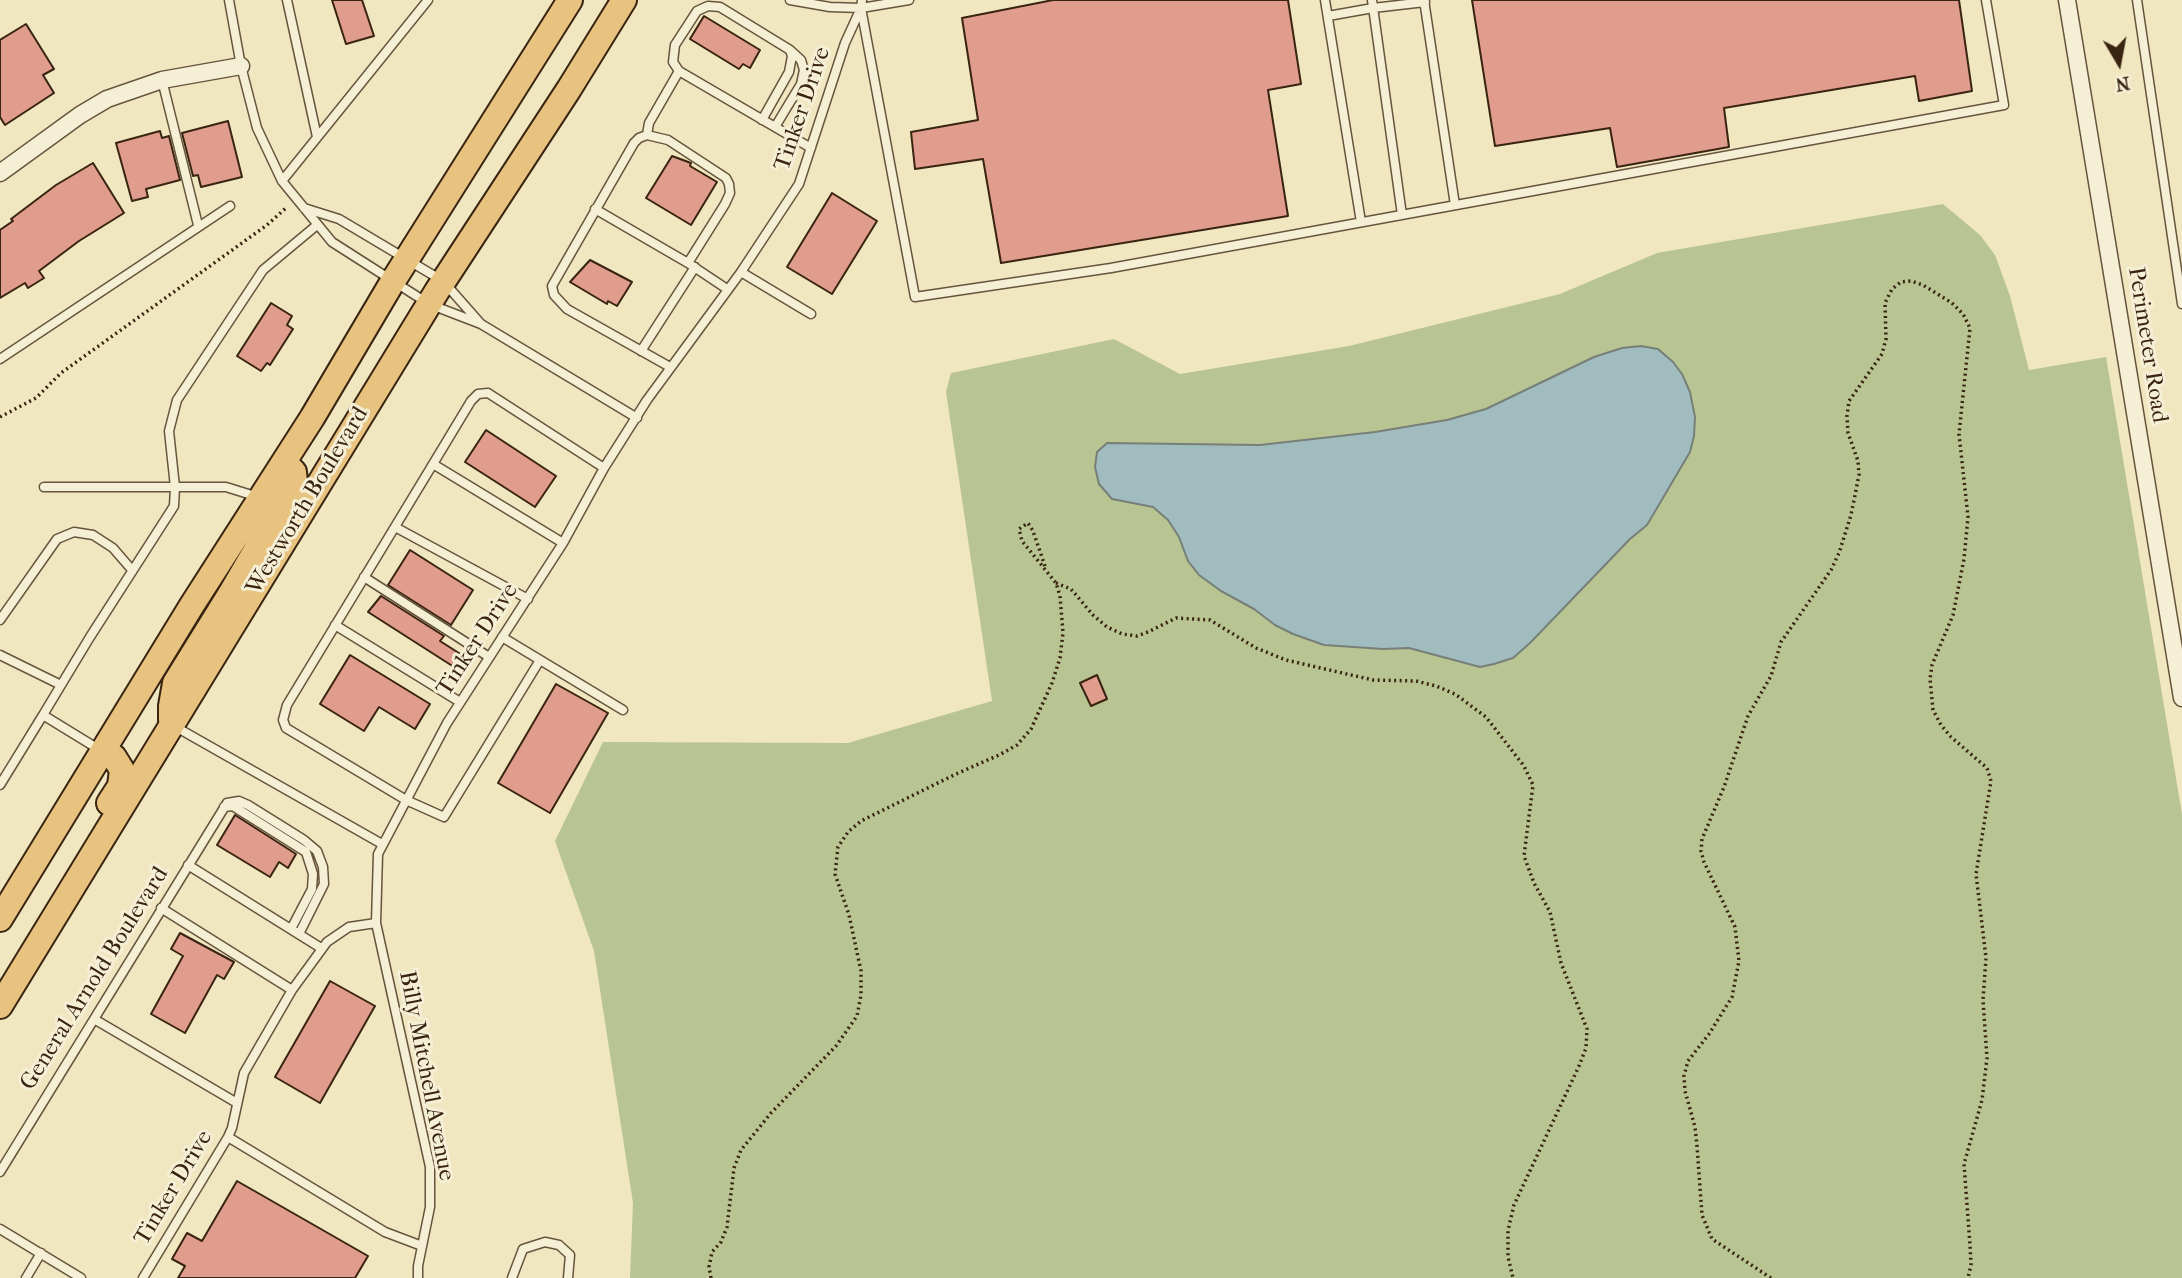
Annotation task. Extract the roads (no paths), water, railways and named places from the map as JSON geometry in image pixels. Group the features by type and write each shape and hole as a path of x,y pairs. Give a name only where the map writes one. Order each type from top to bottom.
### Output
{"main road":[{"name":"Westworth Boulevard","path":"0,919 192,606 284,462 393,281 570,0"},
{"name":"Westworth Boulevard","path":"0,1006 443,281 624,0"},
{"path":"172,724 171,706 175,683 295,483 294,472 284,462"},
{"path":"37,946 45,906 120,786 122,770 114,757 104,752"}],"street":[{"name":"Perimeter Road","path":"2067,0 2182,698"},
{"path":"0,173 80,115 107,99 162,80 240,66"}],"lane":[{"path":"229,0 240,66 257,128 282,181 332,242 429,304 481,324 638,418"},
{"path":"287,0 317,138"},
{"path":"282,181 428,0"},
{"path":"790,0 830,7 909,0"},
{"path":"1325,0 1362,222"},
{"path":"861,4 915,297 1111,268 2004,105 1986,0"},
{"path":"2137,0 2182,304"},
{"path":"1328,16 1372,4 1425,1 1455,205"},
{"name":"Tinker Drive","path":"143,1278 228,1137 244,1073 292,990 321,948 349,927 376,923 377,854 460,702 528,599 563,543 604,468 670,367 741,272 799,184 845,43 861,4"},
{"path":"1372,4 1402,215"},
{"path":"775,127 801,84 804,69 801,61 790,50 720,7 708,6 697,11 675,46 673,62 679,71 762,120 811,148"},
{"path":"762,120 789,72 790,50"},
{"path":"651,135 649,123 679,71"},
{"path":"162,80 198,225"},
{"path":"641,351 692,265 730,193 726,178 667,140 651,135 634,143 552,286 554,295 567,309 641,351 670,367"},
{"path":"0,359 230,206"},
{"path":"304,208 339,219 443,281 481,324"},
{"path":"596,209 692,265 727,289"},
{"path":"0,785 174,506 175,487 169,431 177,400 263,270 317,225"},
{"path":"741,272 811,314"},
{"path":"540,660 444,817 406,800 286,728 283,720 287,705 471,401 478,394 488,393 604,468"},
{"path":"433,464 563,543"},
{"path":"44,487 226,487 261,498"},
{"path":"395,527 528,599"},
{"path":"0,620 57,539 74,532 93,535 113,548 132,570"},
{"path":"364,578 489,657"},
{"path":"335,625 460,702"},
{"path":"502,637 623,710"},
{"path":"0,655 61,685"},
{"path":"43,715 104,752"},
{"path":"172,724 382,844"},
{"path":"224,807 232,801 248,805 317,850 323,867 324,884 299,934"},
{"path":"224,807 233,806 306,852 313,874 312,889 291,929"},
{"name":"General Arnold Boulevard","path":"0,1172 224,807"},
{"path":"188,865 321,948"},
{"path":"162,908 292,990"},
{"name":"Billy Mitchell Avenue","path":"376,923 430,1167 430,1207 418,1278"},
{"path":"94,1019 237,1103"},
{"path":"228,1137 385,1232 422,1246"},
{"path":"0,1228 81,1278"},
{"path":"512,1278 523,1250 545,1242 559,1245 569,1255 568,1278"},
{"path":"26,1278 41,1253"}],"water":[{"path":"1641,346 1658,349 1682,374 1690,392 1695,417 1690,452 1647,525 1630,539 1530,643 1513,658 1494,664 1480,667 1409,648 1324,645 1293,634 1199,575 1188,561 1179,537 1168,520 1153,507 1112,499 1099,484 1095,467 1097,452 1107,443 1260,445 1375,432 1447,420 1486,409 1594,357 1622,348"}]}
